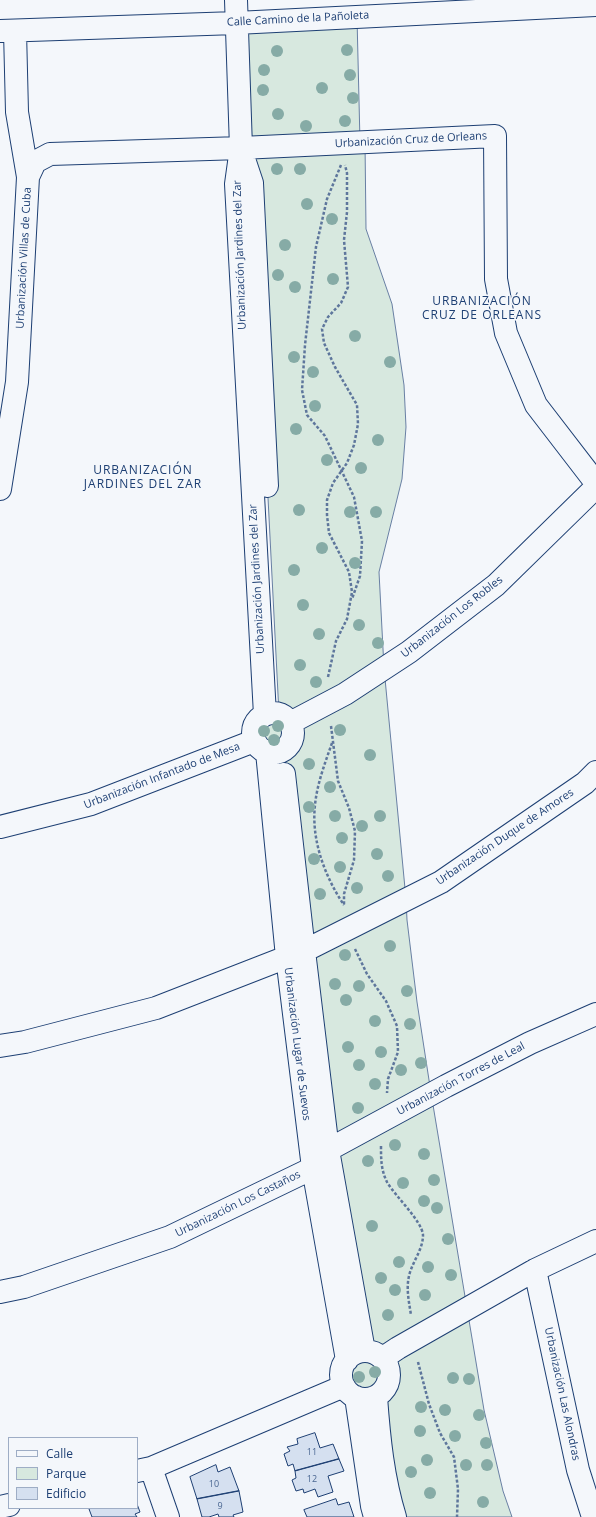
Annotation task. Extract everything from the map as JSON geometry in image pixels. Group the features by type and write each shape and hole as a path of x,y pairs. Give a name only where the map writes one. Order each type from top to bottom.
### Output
{"street":[{"name":"Urbanización Jardines del Zar","path":"236,0 241,148 252,183 278,717"},
{"name":"Calle Camino de la Pañoleta","path":"7,31 236,23 596,5"},
{"path":"7,31 17,112 28,177"},
{"name":"Urbanización Cruz de Orleans","path":"241,148 495,136 496,279 506,333 536,405 596,484"},
{"name":"Urbanización Villas de Cuba","path":"0,490 17,382 28,177 35,162 50,154 241,148"},
{"name":"Urbanización Los Robles","path":"278,717 329,703 410,652 496,585 596,487"},
{"path":"268,748 288,746 292,739 293,731 278,717 258,719 254,726 253,733 268,748 295,954"},
{"name":"Urbanización Infantado de Mesa","path":"0,827 91,804 268,748"},
{"name":"Urbanización Duque de Amores","path":"295,954 441,882 584,782 596,772"},
{"name":"Urbanización Lugar de Suevos","path":"0,1046 25,1042 156,1008 295,954"},
{"name":"Urbanización Lugar de Suevos","path":"295,954 328,1150"},
{"name":"Urbanización Lugar de Suevos","path":"295,954 313,1168"},
{"name":"Urbanización Torres de Leal","path":"328,1150 446,1086 530,1043 596,1014"},
{"path":"168,1517 144,1470 358,1393 382,1393 387,1387 390,1372 364,1356 328,1150"},
{"name":"Urbanización Los Castaños","path":"0,1292 24,1287 170,1236 313,1168 364,1356"},
{"path":"395,1517 389,1499 379,1447 358,1393 341,1373 343,1366 364,1356 415,1338 535,1270 596,1241"},
{"name":"Urbanización Las Alondras","path":"535,1270 578,1470 592,1517"},
{"path":"358,1393 375,1517"}],"path":[{"path":"349,605 360,576 362,541 354,497 342,471 325,436 307,415 302,390 305,346 316,247 327,199 344,159 347,173 347,212 344,240 348,287 341,303 328,318 322,329 324,343 335,367 357,405 358,424 354,445 347,463 342,471 333,483 327,500 329,533 349,572 352,592 349,605 347,619 336,641 326,686 338,781 349,808 354,831 354,860 344,894 344,914 350,928 354,948 367,974 386,1001 397,1026 398,1052 388,1078 381,1164 387,1182 416,1220 423,1234 421,1249 409,1275 407,1288 418,1365 429,1404 440,1433 454,1458 458,1489 457,1517"},
{"path":"332,740 315,805 316,830 321,858 333,889 344,906"}],"green space":[{"path":"357,17 360,142 365,142 366,229 392,304 404,385 406,427 402,479 379,572 384,668 407,920 417,1002 431,1093 484,1410 503,1491 512,1517 395,1517 382,1393 387,1386 390,1374 386,1365 371,1352 304,951 282,751 290,742 292,732 288,722 279,714 252,183 236,23"},
{"path":"274,717 285,724 288,734 284,743 280,746 271,747 265,745 258,733 260,724"},
{"path":"370,1357 379,1362 383,1368 383,1382 379,1388 370,1393 362,1393 353,1388 349,1382 348,1371 353,1362 359,1358"}],"building":[{"path":"315,1433 320,1448 333,1444 339,1459 295,1471 293,1464 288,1466 284,1454 290,1451 287,1447 298,1444 297,1439"},
{"path":"339,1459 344,1471 328,1476 333,1492 318,1497 315,1489 304,1493 303,1489 296,1491 292,1480 296,1478 295,1471"},
{"path":"216,1465 218,1472 230,1467 239,1491 197,1499 190,1477"},
{"path":"239,1491 243,1512 233,1515 234,1517 219,1517 218,1514 209,1517 202,1517 197,1499"},
{"path":"336,1499 338,1505 349,1502 354,1517 307,1517 304,1510"},
{"path":"138,1507 140,1512 135,1514 137,1517 92,1517 89,1509 138,1509"}],"district":[{"name":"URBANIZACIÓN CRUZ DE ORLEANS","path":"482,309"},
{"name":"URBANIZACIÓN JARDINES DEL ZAR","path":"143,478"}]}
